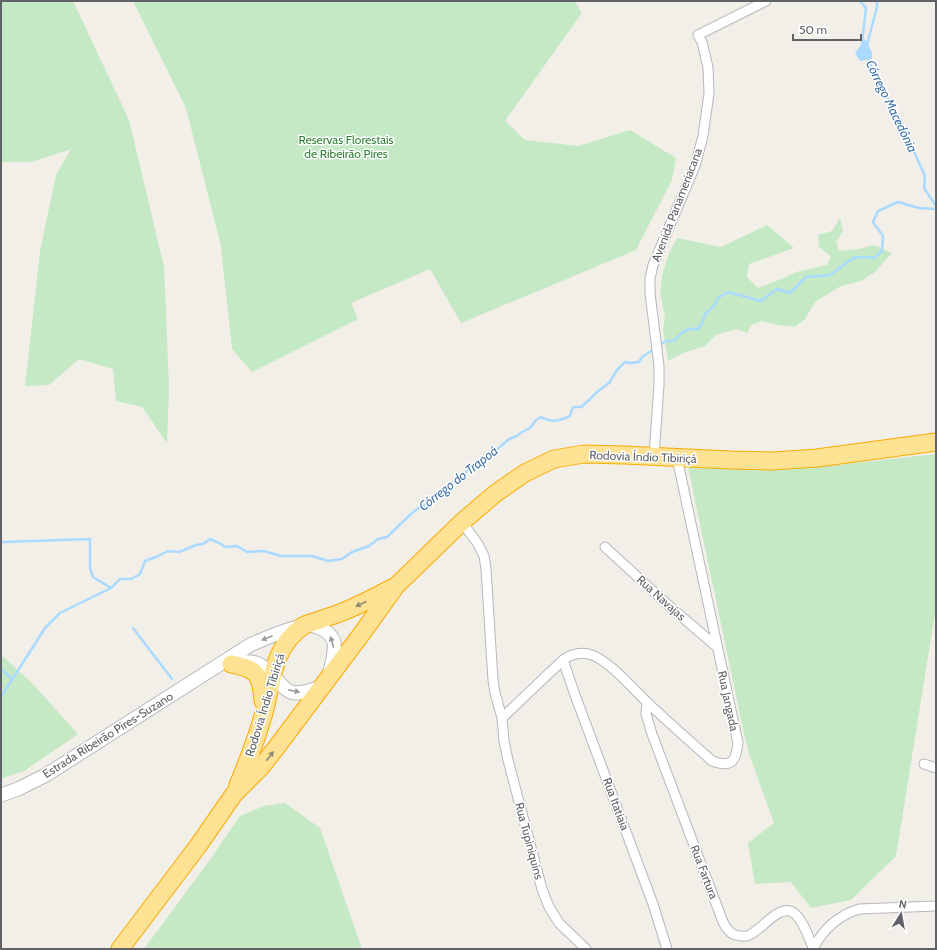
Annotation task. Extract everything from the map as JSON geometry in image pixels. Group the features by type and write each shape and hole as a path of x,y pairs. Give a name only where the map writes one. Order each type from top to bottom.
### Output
{"highway":[{"name":"Rodovia Índio Tibiriçá","path":"120,949 198,846 234,794 261,767 396,586 462,522 496,493 525,473 554,459 584,454 773,461 817,458 936,442"},
{"name":"Rodovia Índio Tibiriçá","path":"234,794 249,760 264,711 272,675 283,646 303,625 354,607 396,586"},
{"path":"231,664 253,671 259,678 264,711"}],"main road":[{"name":"Estrada Ribeirão Pires-Suzano","path":"1,795 18,789 46,775 250,645 303,625"},
{"path":"212,669 242,662 258,663 263,666 283,687 291,692 299,693 309,691 325,682 334,651 334,643 331,636 321,628 303,625"}],"street":[{"name":"Avenida Panameriacana","path":"654,456 659,366 650,294 650,279 653,265 695,166 704,136 709,93 708,67 702,42 698,35 766,1"},
{"name":"Rua Jangada","path":"563,660 570,655 577,653 589,654 599,658 609,665 712,761 722,764 729,763 734,759 737,752 738,743 677,458"},
{"name":"Rua Tupiniquins","path":"462,522 478,544 484,556 495,694 502,718 504,741 508,760 542,889 549,907 559,923 586,949"},
{"name":"Rua Navajas","path":"605,547 666,604 717,647"},
{"path":"502,718 563,660"},
{"name":"Rua Itatiaia","path":"563,660 653,904 667,949"},
{"name":"Rua Fartura","path":"647,702 646,714 652,734 726,929 732,934 748,936 779,913 784,910 789,910 798,918 813,948"},
{"path":"924,764 936,768"},
{"path":"813,948 825,930 834,921 848,912 859,909 936,906"}],"green space":[{"path":"1,1 73,1 129,120 164,267 169,388 167,443 142,407 116,401 113,369 79,359 49,385 25,386 40,251 56,175 71,149 31,162 1,162"},
{"name":"Reservas Florestais de Ribeirão Pires","path":"133,1 575,1 582,13 505,121 525,140 578,146 630,130 676,158 672,180 636,250 461,323 430,269 351,303 358,319 252,372 232,349 221,246 186,108"},
{"path":"840,218 843,231 836,242 839,251 859,249 874,245 892,253 875,272 861,281 841,286 815,302 805,319 795,327 762,321 751,325 747,333 737,329 716,335 705,346 683,353 668,361 663,330 665,316 660,293 662,276 669,253 677,238 721,247 767,225 794,248 749,264 747,277 758,288 796,272 827,265 831,256 819,247 818,235 832,231"},
{"path":"936,454 936,607 896,856 851,900 811,908 791,882 755,884 748,843 774,823 749,754 745,738 688,467 809,468"},
{"path":"1,655 31,682 78,734 24,771 1,779"},
{"path":"285,803 320,828 362,949 144,949 209,861 240,816 264,806"}],"water":[{"path":"865,39 872,52 872,59 860,61 855,53"}],"waterway":[{"name":"Córrego Macedônia","path":"860,1 866,8 862,42 863,46"},
{"name":"Córrego Macedônia","path":"867,45 877,7 877,1"},
{"name":"Córrego Macedônia","path":"868,58 877,81 900,118 925,176 924,188 936,206"},
{"name":"Córrego do Trapoá","path":"658,346 666,341 674,341 687,330 698,329 706,313 714,306 718,298 728,292 761,301 777,289 790,293 806,277 830,275 853,258 874,258 882,251 883,236 873,222 878,211 898,202 919,208 936,209"},
{"name":"Córrego do Trapoá","path":"1,697 45,628 60,613 111,588 120,579 131,579 140,574 145,561 168,551 179,552 196,545 203,544 210,539 225,547 237,546 247,552 264,551 281,556 312,556 328,561 342,559 352,552 369,546 378,539 387,537 411,514 420,507 431,503 441,492 447,489 450,484 461,478 467,471 484,461 489,452 495,451 509,439 530,428 536,420 541,417 556,421 570,416 573,407 581,407 609,383 617,370 625,362 639,362 642,357 654,349"},
{"path":"3,542 90,539 90,568 93,577 111,588"},
{"path":"133,628 172,679"},
{"path":"1,669 12,679"}]}
